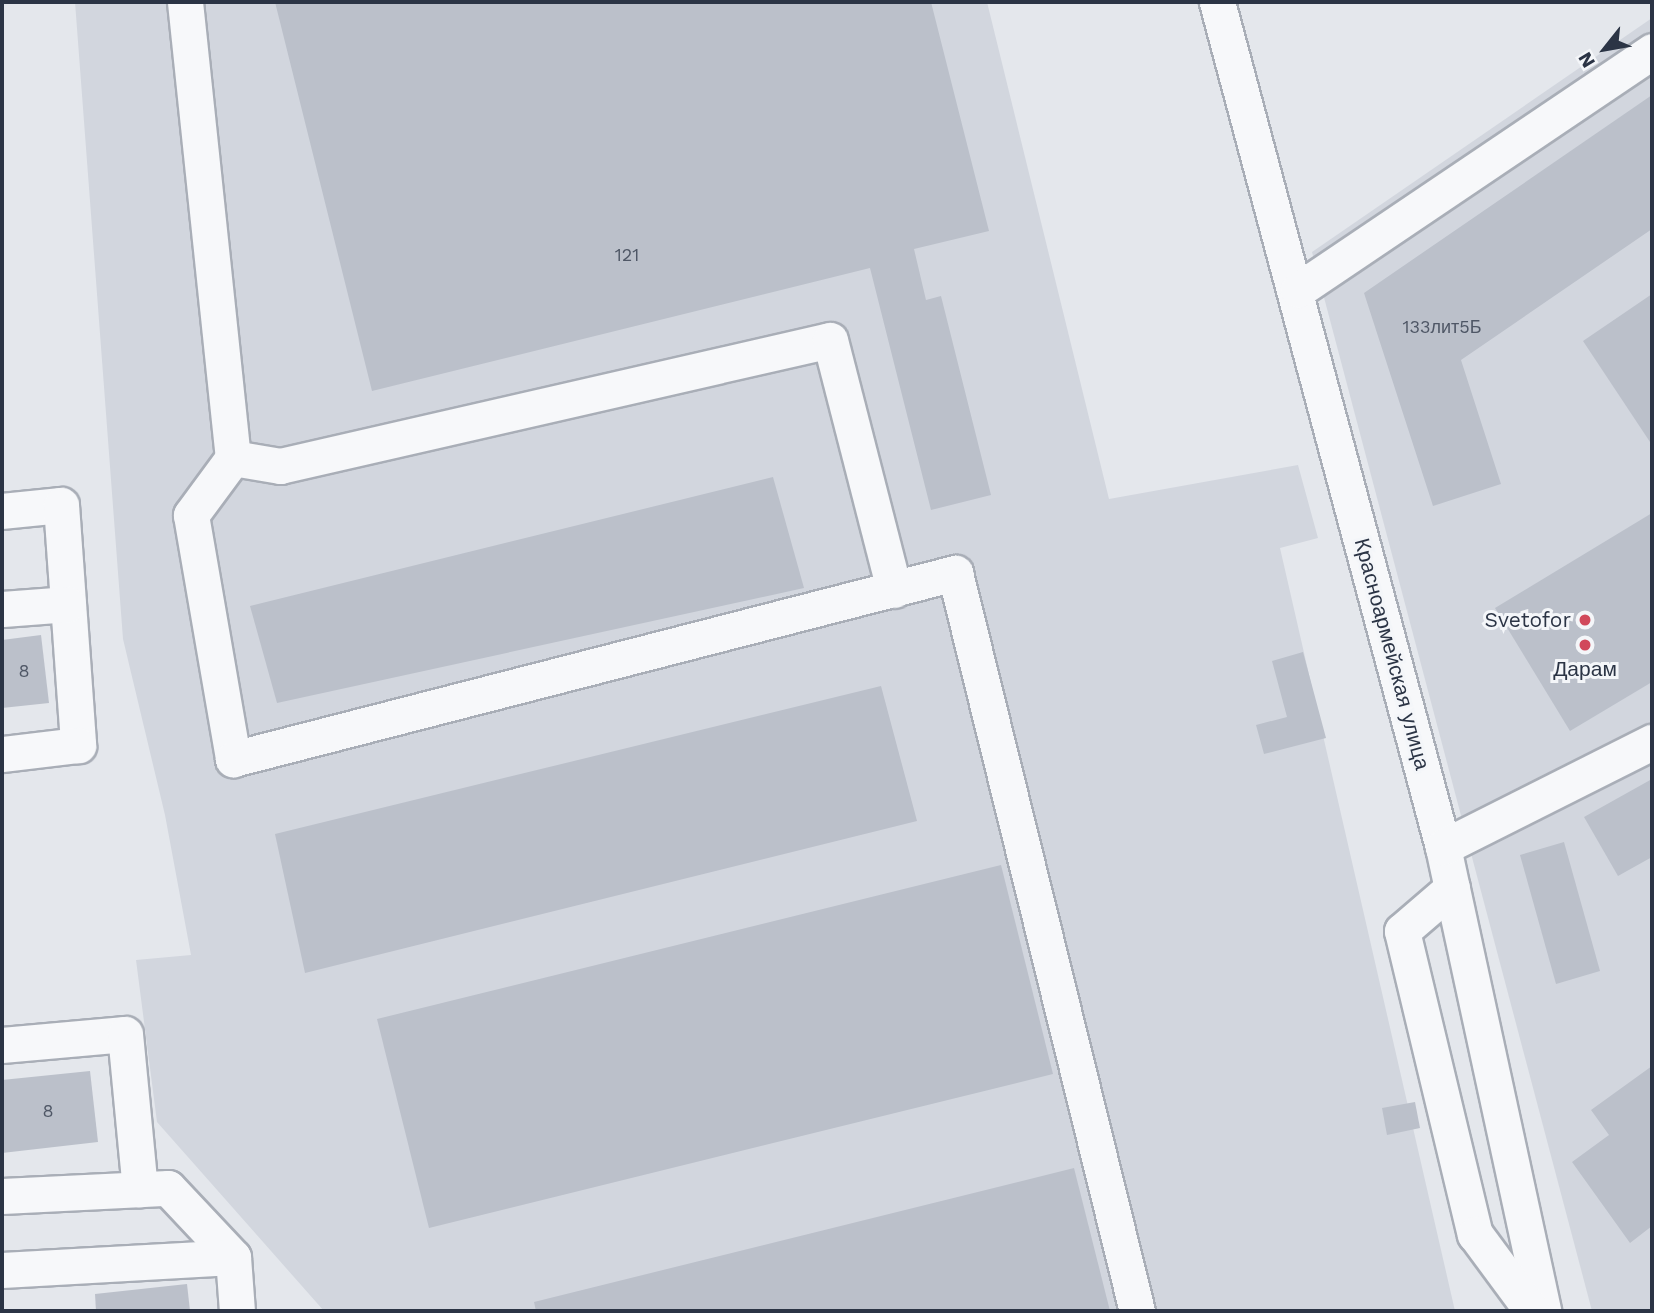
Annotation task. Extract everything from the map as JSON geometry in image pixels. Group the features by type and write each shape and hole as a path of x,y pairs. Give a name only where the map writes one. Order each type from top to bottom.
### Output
{"street":[{"path":"185,2 233,458 191,515 233,759 955,573 1137,1311"},
{"name":"Красноармейская улица","path":"1217,2 1298,290 1443,847 1544,1311"},
{"path":"1298,290 1652,51"},
{"path":"233,458 279,466 831,340 894,590"},
{"path":"2,511 61,505 78,745 2,754"},
{"path":"2,609 68,604"},
{"path":"1443,847 1652,742"},
{"path":"1452,888 1402,931 1475,1234 1532,1311"},
{"path":"2,1045 125,1034 140,1189"},
{"path":"2,1196 168,1188 233,1257 237,1311"},
{"path":"2,1270 233,1257"}],"shaded area":[{"path":"75,2 987,2 1109,499 1298,465 1318,538 1280,548 1455,1311 324,1311 157,1122 136,960 191,955 165,815 123,639"},
{"path":"1652,18 1652,1311 1592,1311 1312,252"}],"building":[{"path":"275,2 931,2 989,231 914,249 926,300 941,296 991,495 931,510 870,268 372,391"},
{"path":"1652,95 1652,229 1461,360 1501,484 1433,506 1364,293"},
{"path":"1652,294 1652,445 1583,341"},
{"path":"773,477 804,588 277,703 250,606"},
{"name":"Дарам","path":"1652,513 1652,682 1570,731 1495,608"},
{"path":"41,635 49,703 2,708 2,640"},
{"path":"1303,652 1326,738 1264,754 1256,725 1287,717 1272,661"},
{"path":"881,686 917,821 305,973 275,834"},
{"path":"1652,779 1652,857 1618,876 1584,817"},
{"path":"1564,842 1600,971 1556,984 1520,855"},
{"path":"1001,865 1053,1074 429,1228 377,1019"},
{"path":"1652,1066 1652,1226 1630,1243 1572,1162 1609,1135 1591,1110"},
{"path":"90,1071 98,1142 2,1153 2,1080"},
{"path":"1415,1102 1420,1128 1387,1135 1382,1108"},
{"path":"1074,1168 1110,1311 536,1311 534,1302"},
{"path":"187,1284 190,1311 96,1311 95,1294"}],"place":[{"name":"Svetofor","path":"1585,620"},
{"name":"Дарам","path":"1585,645"}]}
